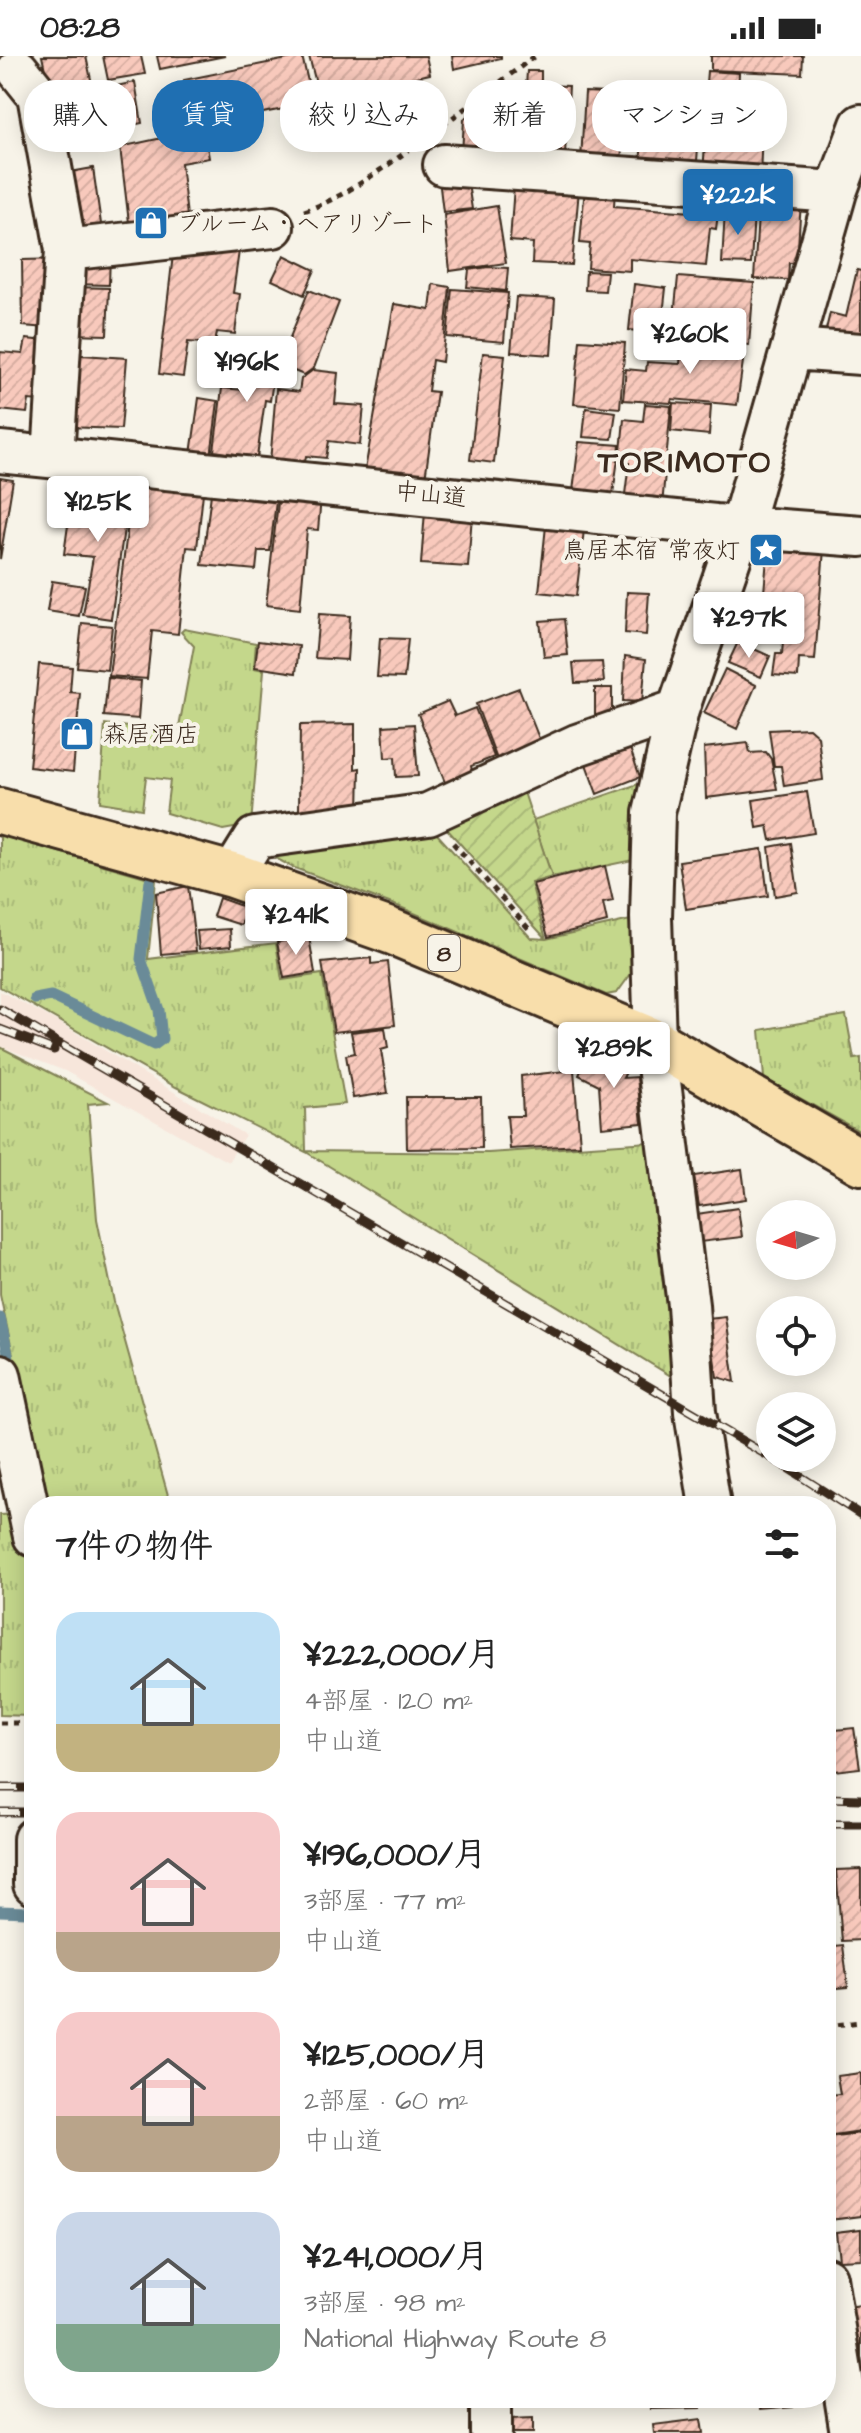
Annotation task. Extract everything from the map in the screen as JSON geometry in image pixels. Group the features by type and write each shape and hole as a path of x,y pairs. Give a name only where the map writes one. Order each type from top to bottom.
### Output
{"highway":[{"name":"8","path":"0,811 61,825 232,875 393,932 655,1042 861,1162"}],"street":[{"path":"11,65 38,95 66,250 53,457"},
{"path":"708,1496 695,1412 688,1305 655,1042 651,888 654,813 678,710 741,527 836,192 861,125"},
{"path":"444,165 836,192"},
{"path":"66,250 273,227"},
{"path":"793,349 861,354"},
{"name":"中山道","path":"0,452 741,527 861,536"},
{"path":"232,875 255,838 428,814 577,745 678,710"},
{"path":"0,1375 26,1496"},
{"path":"836,2340 851,2433"},
{"path":"491,2408 491,2433"}],"path":[{"path":"428,814 529,929"},
{"path":"0,1723 24,1723"},
{"path":"836,2025 861,2022"}],"shaded area":[{"path":"0,991 55,1020 245,1135 228,1162 65,1071 0,1046"}],"green space":[{"path":"184,629 256,643 254,668 264,670 251,825 223,830 166,813 170,780 146,777 142,809 100,802 105,724 178,733 194,646 181,632"},
{"path":"519,777 552,877 531,883 546,939 437,818"},
{"path":"644,782 633,860 552,877 533,820"},
{"path":"427,823 531,938 546,939 635,919 633,971 617,993 606,995 400,907 292,867 259,849"},
{"path":"0,835 156,880 148,959 276,943 282,980 322,974 345,1104 305,1108 306,1151 488,1153 649,1142 664,1265 661,1271 679,1381 306,1152 176,1087 0,987"},
{"path":"846,1015 854,1059 861,1058 861,1132 764,1078 760,1030"},
{"path":"0,1047 108,1102 88,1104 97,1219 114,1302 168,1496 44,1496 0,1295"},
{"path":"21,1514 24,1529 24,1716 0,1715 0,1515"}],"building":[{"path":"42,56 86,56 91,80 47,80"},
{"path":"103,56 141,56 145,74 108,80"},
{"path":"157,56 225,56 160,69"},
{"path":"302,56 308,80 280,80 280,110 264,113 264,80 184,80"},
{"path":"309,56 426,56 430,74 404,80 315,80"},
{"path":"452,56 501,56 501,58 454,69"},
{"path":"711,56 803,56 802,74 711,70"},
{"path":"527,71 541,71 541,80 526,80"},
{"path":"707,71 739,73 739,80 706,80"},
{"path":"136,88 142,123 136,124"},
{"path":"585,92 592,92 592,152 622,152 621,162 581,160"},
{"path":"464,119 464,152 519,152 518,159 462,154"},
{"path":"152,140 152,152 208,152 209,158 181,163 188,225 130,231 121,152 136,152 136,144"},
{"path":"641,152 698,152 696,174 640,164"},
{"path":"704,152 761,152 760,178 703,174"},
{"path":"93,168 103,238 70,243 59,174"},
{"path":"467,177 472,209 443,212 439,179"},
{"path":"514,186 579,190 572,265 532,263 533,243 510,241"},
{"path":"585,187 615,189 614,206 718,214 716,229 710,228 706,266 630,259 630,271 588,268 590,244 580,243"},
{"path":"759,199 801,201 797,263 789,263 788,280 754,279"},
{"path":"497,206 506,263 450,271 444,215"},
{"path":"725,210 754,212 751,264 722,263"},
{"path":"174,246 239,251 233,293 240,294 235,334 217,332 215,344 188,342 183,377 159,374"},
{"path":"74,254 110,254 109,285 73,284"},
{"path":"284,255 315,270 304,295 272,280"},
{"path":"62,259 59,329 23,326 22,260"},
{"path":"508,268 506,291 467,287 469,270"},
{"path":"857,270 861,271 861,349 823,342 830,313 846,317"},
{"path":"586,271 607,272 605,291 585,290"},
{"path":"678,277 754,283 749,345 672,336"},
{"path":"433,284 450,287 442,362 432,360 428,391 437,392 425,479 365,470 394,304 430,310"},
{"path":"634,284 666,288 661,333 629,330"},
{"path":"73,287 109,288 107,335 71,334"},
{"path":"452,289 508,293 504,342 447,337"},
{"path":"309,290 339,302 314,368 304,375 279,365"},
{"path":"516,297 555,299 551,355 511,352"},
{"path":"26,339 57,342 51,402 29,400 27,413 0,410 0,352 23,354"},
{"path":"580,340 625,343 620,408 574,404"},
{"path":"682,340 745,347 737,405 672,399 671,403 623,400 626,369 646,371 647,362 680,364"},
{"path":"249,343 278,346 270,401 265,400 257,457 214,451 222,388 243,390"},
{"path":"483,353 505,355 494,463 470,460"},
{"path":"66,354 127,358 121,429 66,427"},
{"path":"313,370 338,373 335,404 364,406 360,445 329,441 326,458 306,456 304,467 270,463 276,389 299,392 301,379"},
{"path":"199,398 218,401 211,457 191,454"},
{"path":"673,403 711,405 709,435 671,431"},
{"path":"645,404 671,406 662,506 624,502 629,463 620,463 624,419 643,421"},
{"path":"586,408 616,412 612,439 583,437"},
{"path":"579,442 620,445 613,494 573,491"},
{"path":"134,476 204,484 197,548 187,547 178,634 152,631 147,679 109,676"},
{"path":"0,478 13,480 0,559"},
{"path":"212,486 277,493 270,551 258,551 256,570 202,565"},
{"path":"73,489 129,494 111,619 83,615 93,557 64,554"},
{"path":"279,494 321,498 318,530 307,529 300,609 266,605"},
{"path":"425,511 472,515 468,567 421,564"},
{"path":"546,526 584,530 576,596 539,592"},
{"path":"768,547 824,549 815,660 799,659 798,677 773,675 776,654 782,654 785,617 762,615"},
{"path":"52,581 85,586 79,616 47,611"},
{"path":"627,592 649,593 646,635 625,633"},
{"path":"319,614 350,616 347,660 315,658"},
{"path":"564,619 568,655 544,657 540,621"},
{"path":"82,623 112,626 107,670 77,667"},
{"path":"380,638 408,639 404,678 377,677"},
{"path":"258,641 299,646 296,673 255,667"},
{"path":"738,642 770,656 761,677 728,663"},
{"path":"625,656 646,659 642,702 623,701"},
{"path":"602,662 604,682 575,683 573,663"},
{"path":"39,664 72,667 70,692 80,693 73,772 29,767"},
{"path":"725,669 756,685 737,729 704,713"},
{"path":"108,678 141,681 138,719 104,716"},
{"path":"519,688 544,751 500,767 476,704"},
{"path":"595,688 612,688 612,723 595,723"},
{"path":"448,701 455,716 475,708 494,757 471,766 473,775 446,785 418,714"},
{"path":"355,724 355,769 360,768 359,812 299,811 300,725"},
{"path":"414,724 418,776 396,777 395,757 385,758 383,726"},
{"path":"809,728 818,736 823,780 784,786 781,766 774,766 769,730"},
{"path":"626,737 640,777 597,794 582,753"},
{"path":"748,743 750,753 766,752 771,759 777,789 706,798 704,748"},
{"path":"807,792 814,833 771,840 768,826 757,828 753,800"},
{"path":"791,843 798,892 775,896 769,847"},
{"path":"762,849 768,896 686,909 679,861"},
{"path":"605,866 613,901 603,903 607,922 548,937 533,884"},
{"path":"188,886 196,951 161,954 156,893"},
{"path":"219,898 247,908 241,925 213,916"},
{"path":"230,929 231,946 199,949 197,931"},
{"path":"309,937 315,973 284,978 277,942"},
{"path":"371,958 371,964 388,962 395,1025 334,1032 322,963"},
{"path":"385,1028 388,1048 381,1050 388,1093 353,1098 346,1055 355,1053 351,1032"},
{"path":"591,1048 629,1066 623,1078 637,1077 642,1123 602,1127 599,1085 579,1075"},
{"path":"574,1070 580,1145 510,1149 507,1116 523,1116 521,1076"},
{"path":"406,1097 481,1097 482,1148 407,1149"},
{"path":"742,1169 746,1199 699,1206 694,1176"},
{"path":"738,1208 742,1237 700,1242 696,1214"},
{"path":"726,1317 735,1382 717,1377 708,1319"},
{"path":"854,1728 860,1768 836,1771 836,1730"},
{"path":"861,1869 861,1940 842,1941 836,1870"},
{"path":"843,1945 848,1987 836,1988 836,1946"},
{"path":"861,2073 861,2131 836,2135 836,2094 840,2094 837,2076"},
{"path":"861,2133 861,2216 836,2219 836,2136"},
{"path":"861,2229 861,2259 839,2260 836,2232"},
{"path":"861,2305 861,2358 846,2360 841,2308"},
{"path":"533,2418 533,2433 509,2433 509,2419"},
{"path":"701,2419 703,2433 654,2433 653,2425"}],"waterway":[{"path":"35,999 51,996 154,1045 162,1039 159,1010 141,959 150,881"},
{"path":"0,1318 12,1372"},
{"path":"0,1911 24,1912"}],"railway":[{"path":"0,1009 756,1449"},
{"path":"0,1029 54,1050"},
{"path":"794,1472 831,1496"},
{"path":"836,1499 861,1515"},
{"path":"0,1788 24,1788"},
{"path":"836,1798 861,1799"},
{"path":"0,1812 24,1812"},
{"path":"836,1824 861,1824"}],"place":[{"name":"ブルーム・ヘアリゾート","path":"151,223"},
{"name":"鳥居本宿 常夜灯","path":"766,550"},
{"name":"森居酒店","path":"77,734"}],"district":[{"name":"TORIMOTO","path":"685,461"}]}
